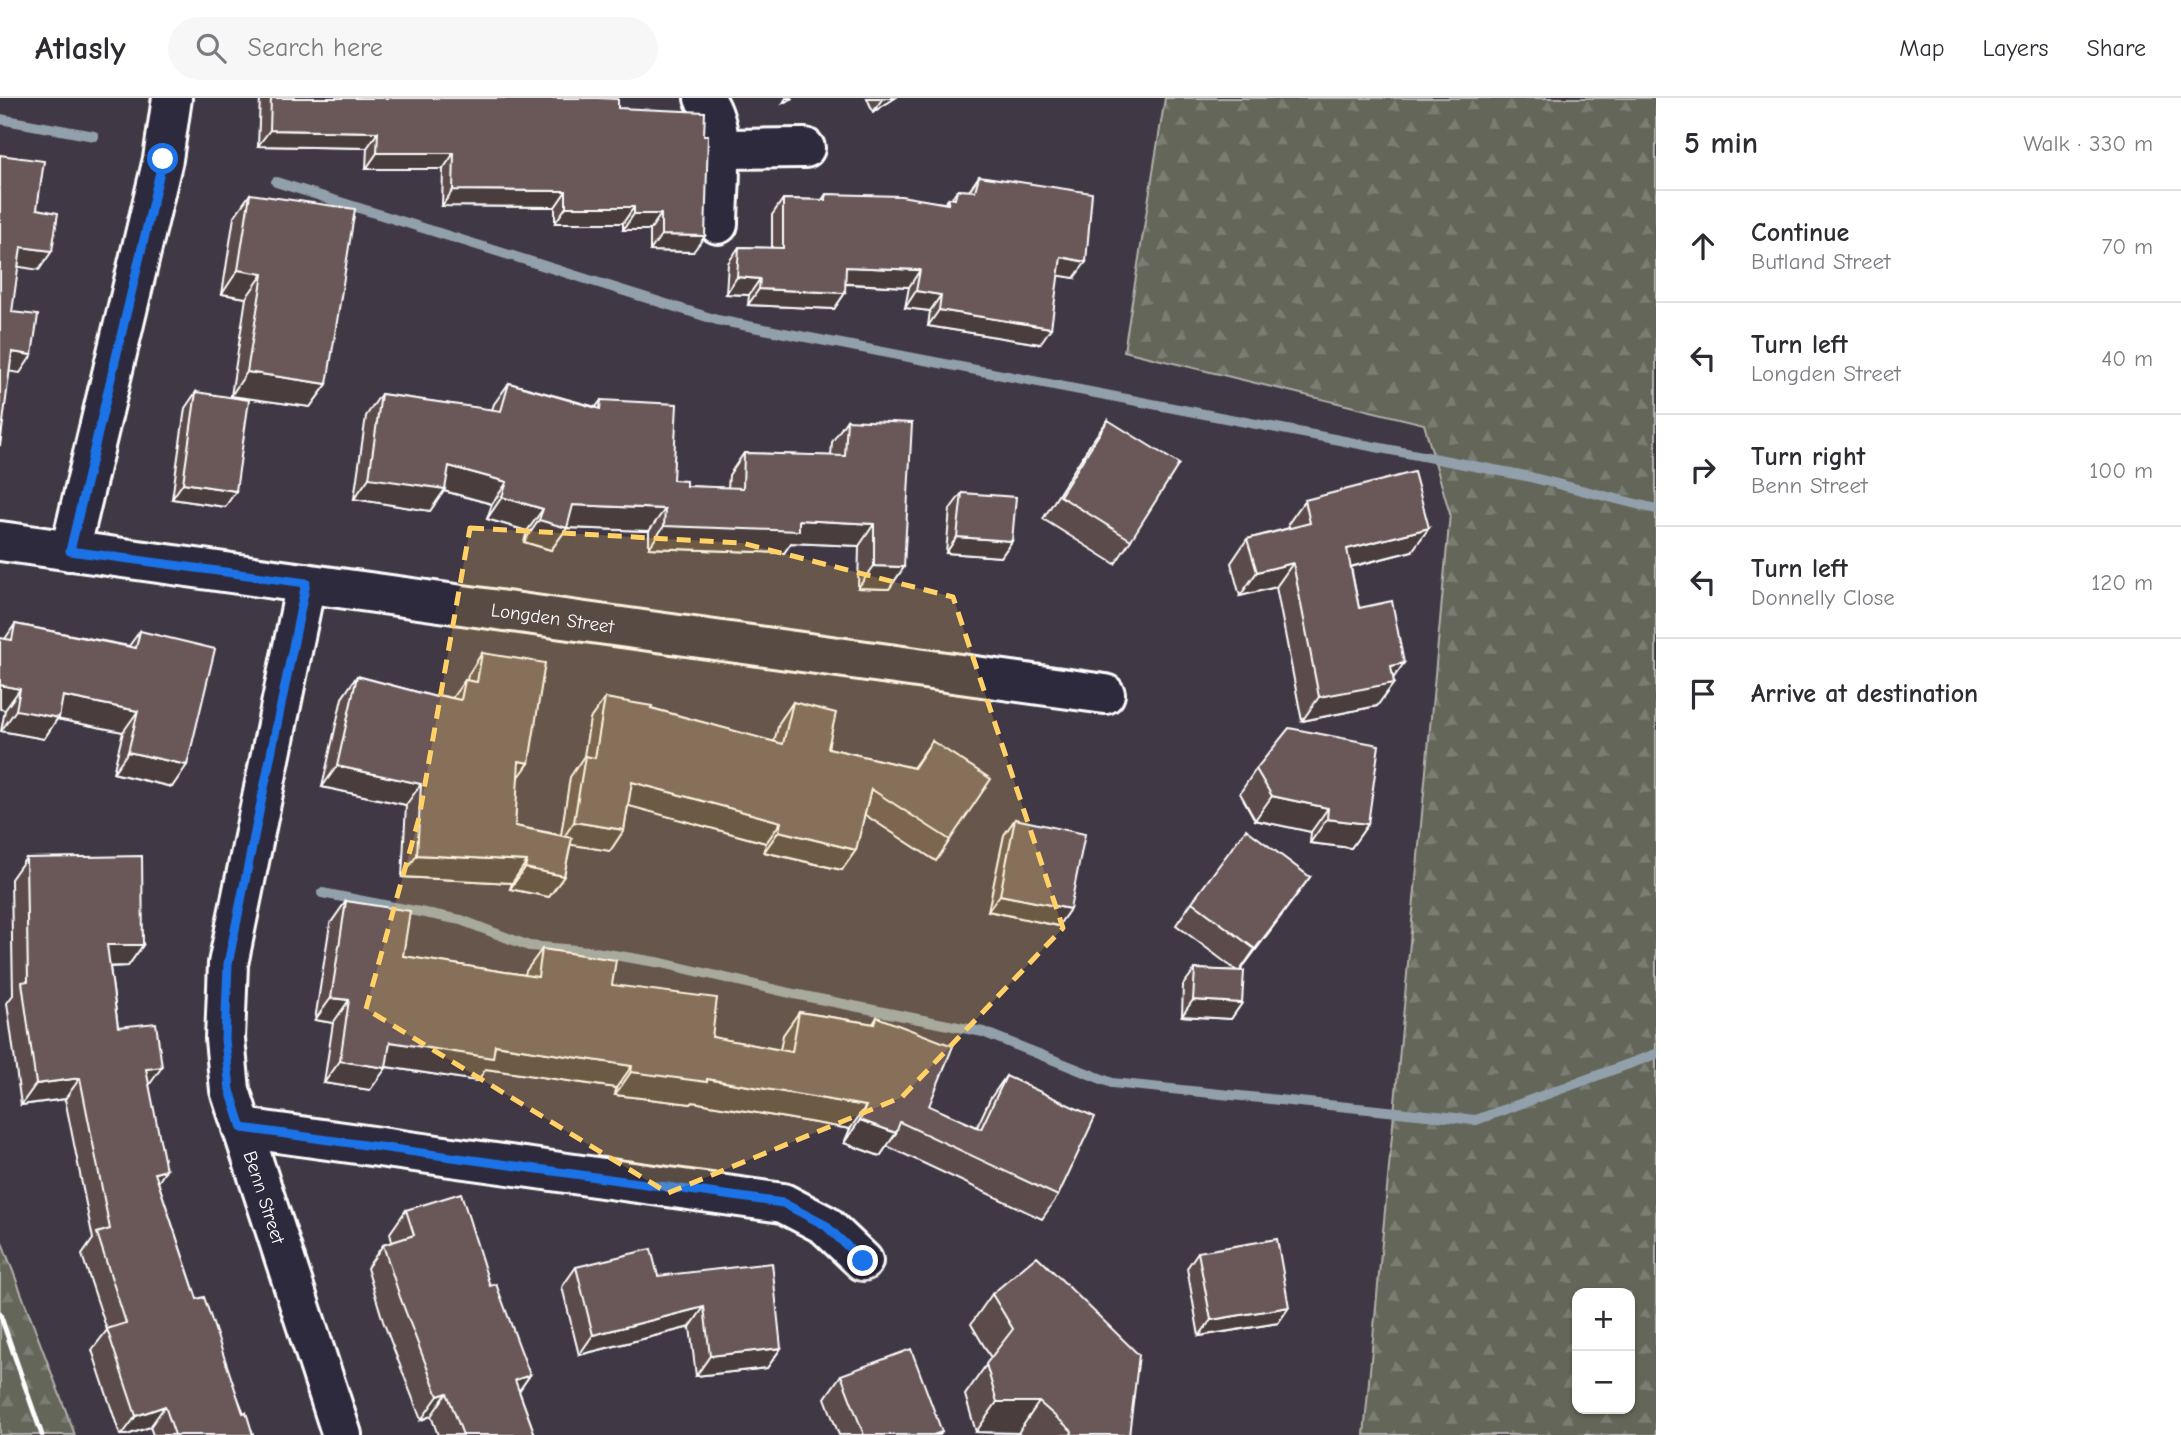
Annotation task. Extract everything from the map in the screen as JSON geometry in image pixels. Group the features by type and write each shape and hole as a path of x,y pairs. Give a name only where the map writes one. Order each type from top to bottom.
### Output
{"street":[{"path":"70,551 163,159 172,98"},
{"path":"704,98 717,125 718,225"},
{"path":"719,149 805,148"},
{"name":"Longden Street","path":"0,541 1105,694"},
{"name":"Benn Street","path":"306,583 228,964 225,1039 230,1090 342,1435"},
{"path":"242,1128 783,1203 825,1225 863,1261"}],"highlighted area":[{"path":"470,528 742,543 953,597 1063,928 902,1097 668,1193 366,1009 419,818"}],"green space":[{"path":"1165,98 1656,98 1656,1435 1364,1435 1450,514 1424,424 1124,351"},
{"path":"0,1237 75,1435 0,1435"}],"building":[{"path":"271,98 598,98 618,99 618,108 705,112 704,135 708,135 705,236 661,235 661,214 634,214 634,207 566,207 566,191 453,190 454,153 377,153 378,132 270,130"},
{"path":"0,155 44,161 37,209 58,213 52,251 21,247 12,312 38,315 32,355 12,352 0,446"},
{"path":"979,176 1092,193 1086,262 1061,257 1051,328 939,310 941,295 916,291 920,270 846,267 845,293 759,289 760,279 737,277 739,247 783,248 783,199 825,200 826,194 901,196 948,204 949,198 955,199 957,190 975,191"},
{"path":"250,194 355,209 327,384 247,372 263,274 238,270"},
{"path":"509,383 600,409 601,400 677,404 673,480 686,481 686,486 743,488 744,453 845,456 847,420 912,423 904,567 874,566 874,524 799,520 799,531 664,526 665,509 573,505 567,528 539,520 543,509 502,497 507,482 449,466 445,489 369,478 381,394 501,411"},
{"path":"196,392 249,400 236,491 183,483"},
{"path":"1108,420 1179,464 1131,540 1060,496"},
{"path":"1414,472 1429,528 1347,549 1359,608 1392,601 1404,663 1391,666 1394,683 1319,697 1293,563 1257,572 1247,539 1310,523 1305,500"},
{"path":"962,493 1016,497 1012,541 957,537"},
{"path":"15,624 136,648 140,631 215,649 187,765 128,752 138,711 63,696 59,718 16,710 20,689 0,685 0,638 12,640"},
{"path":"482,653 545,663 529,763 519,761 515,826 572,838 564,876 525,868 527,861 417,855 421,784 337,766 357,676 436,697 437,695 461,700 465,680 477,682"},
{"path":"605,698 652,706 651,708 783,744 793,702 836,713 828,748 914,768 932,741 991,779 950,840 871,789 856,850 779,831 781,822 632,782 624,830 574,822 585,756 595,758"},
{"path":"1289,728 1379,745 1368,824 1327,819 1328,808 1272,796 1256,769"},
{"path":"1015,819 1085,834 1070,909 1000,895"},
{"path":"1246,829 1310,877 1255,949 1192,902"},
{"path":"142,856 143,945 107,945 118,1027 156,1023 162,1067 146,1069 166,1170 155,1173 197,1299 204,1297 253,1435 175,1435 165,1406 136,1416 107,1329 126,1323 97,1233 110,1229 80,1078 36,1084 22,982 28,981 26,858"},
{"path":"346,901 410,911 403,956 538,977 542,949 616,960 612,985 717,998 712,1037 792,1052 799,1012 875,1024 877,1017 953,1046 929,1106 981,1129 1006,1076 1095,1117 1058,1196 900,1122 896,1133 860,1120 866,1106 707,1079 707,1082 631,1072 632,1066 495,1045 493,1058 390,1042 386,1068 340,1061 349,1000 331,998"},
{"path":"1195,969 1244,971 1242,1003 1193,1000"},
{"path":"461,1193 490,1286 496,1284 530,1375 515,1380 535,1435 463,1435 447,1393 438,1396 383,1245 414,1235 406,1210"},
{"path":"1277,1239 1289,1307 1211,1320 1198,1252"},
{"path":"651,1249 658,1276 772,1263 781,1348 710,1356 704,1307 593,1335 576,1267"},
{"path":"1037,1256 1139,1355 1129,1435 1071,1435 1072,1431 1039,1402 997,1402 986,1364 1013,1329 992,1294"},
{"path":"911,1349 942,1432 933,1435 864,1435 841,1375"}],"waterway":[{"path":"0,119 94,136"},
{"path":"276,182 717,320 1526,476 1656,509"},
{"path":"322,893 461,920 529,946 589,951 662,963 794,994 983,1032 1112,1083 1476,1120 1656,1054"}],"railway":[{"path":"0,1314 42,1435"}],"route":[{"path":"163,159 70,551 306,583 228,964 225,1039 230,1090 242,1128 783,1203 825,1225 863,1261"}]}
